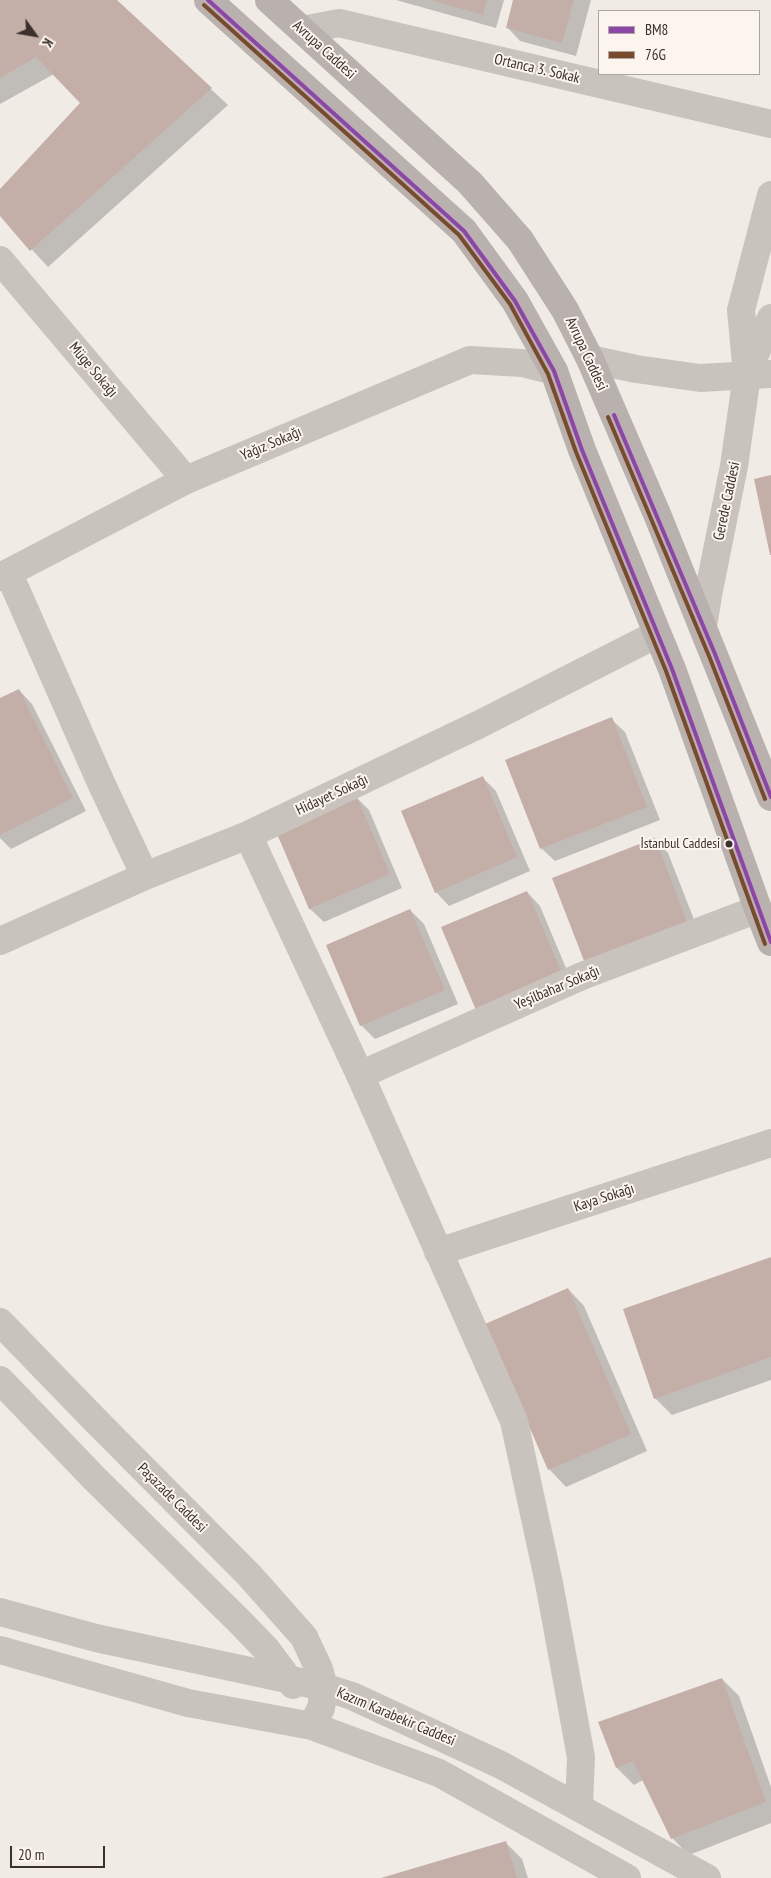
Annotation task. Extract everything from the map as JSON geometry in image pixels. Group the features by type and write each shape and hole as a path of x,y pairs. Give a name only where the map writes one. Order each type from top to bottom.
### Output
{"main road":[{"path":"208,0 464,231 515,301 554,371 582,450 672,669 771,942"},
{"name":"Avrupa Caddesi","path":"269,0 476,190 520,240 565,310 590,359 657,514 771,797"},
{"path":"554,371 590,359"}],"street":[{"name":"Ortanca 3. Sokak","path":"302,30 339,23 771,124"},
{"name":"Gerede Caddesi","path":"759,374 741,310 771,195"},
{"name":"Müge Sokağı","path":"0,260 186,480"},
{"name":"Gerede Caddesi","path":"703,626 734,466 759,374 771,318"},
{"path":"590,359 700,378 759,374"},
{"name":"Yağız Sokağı","path":"4,576 186,480 470,360 522,363 554,371"},
{"path":"4,576 145,876"},
{"name":"Hidayet Sokağı","path":"0,941 145,876 248,835 480,724 657,634"},
{"path":"248,835 360,1075 514,1421 549,1583 581,1757 579,1806"},
{"name":"Yeşilbahar Sokağı","path":"360,1075 582,976 758,909"},
{"name":"Kaya Sokağı","path":"438,1252 771,1143"},
{"name":"Paşazade Caddesi","path":"0,1322 261,1589 304,1638 319,1669 324,1687"},
{"path":"0,1380 94,1478 267,1650 298,1694 312,1726"},
{"name":"Kazım Karabekir Caddesi","path":"0,1612 96,1638 324,1687 352,1696 501,1765 579,1806 707,1878"},
{"path":"0,1650 188,1703 312,1726 438,1773 628,1878"},
{"path":"312,1726 321,1708 324,1687"}],"building":[{"path":"0,0 117,0 212,88 30,251 0,216 0,189 80,103 36,57 0,78"},
{"path":"431,0 487,0 483,15"},
{"path":"513,0 574,0 562,43 506,28"},
{"path":"771,475 771,555 770,555 754,479"},
{"path":"19,689 73,798 0,835 0,698"},
{"path":"612,717 647,807 540,849 505,760"},
{"path":"483,776 517,857 435,893 401,811"},
{"path":"356,795 390,874 309,909 275,829"},
{"path":"655,838 689,927 586,966 552,878"},
{"path":"527,891 564,978 478,1015 441,927"},
{"path":"410,909 445,990 360,1026 326,945"},
{"path":"771,1257 771,1357 654,1399 623,1309"},
{"path":"568,1288 631,1434 548,1470 485,1324"},
{"path":"722,1678 766,1802 671,1839 633,1761 616,1768 598,1722"},
{"path":"506,1841 517,1878 381,1878"}],"transit line":[{"name":"BM8","path":"208,0 464,231 515,301 554,371 582,450 672,669 771,942"},
{"name":"76G","path":"204,5 459,235 510,304 548,374 576,452 666,671 765,944"},
{"name":"BM8","path":"614,415 715,654 771,797"},
{"name":"76G","path":"608,417 709,656 765,799"}],"place":[{"name":"İstanbul Caddesi","path":"729,844"}]}
